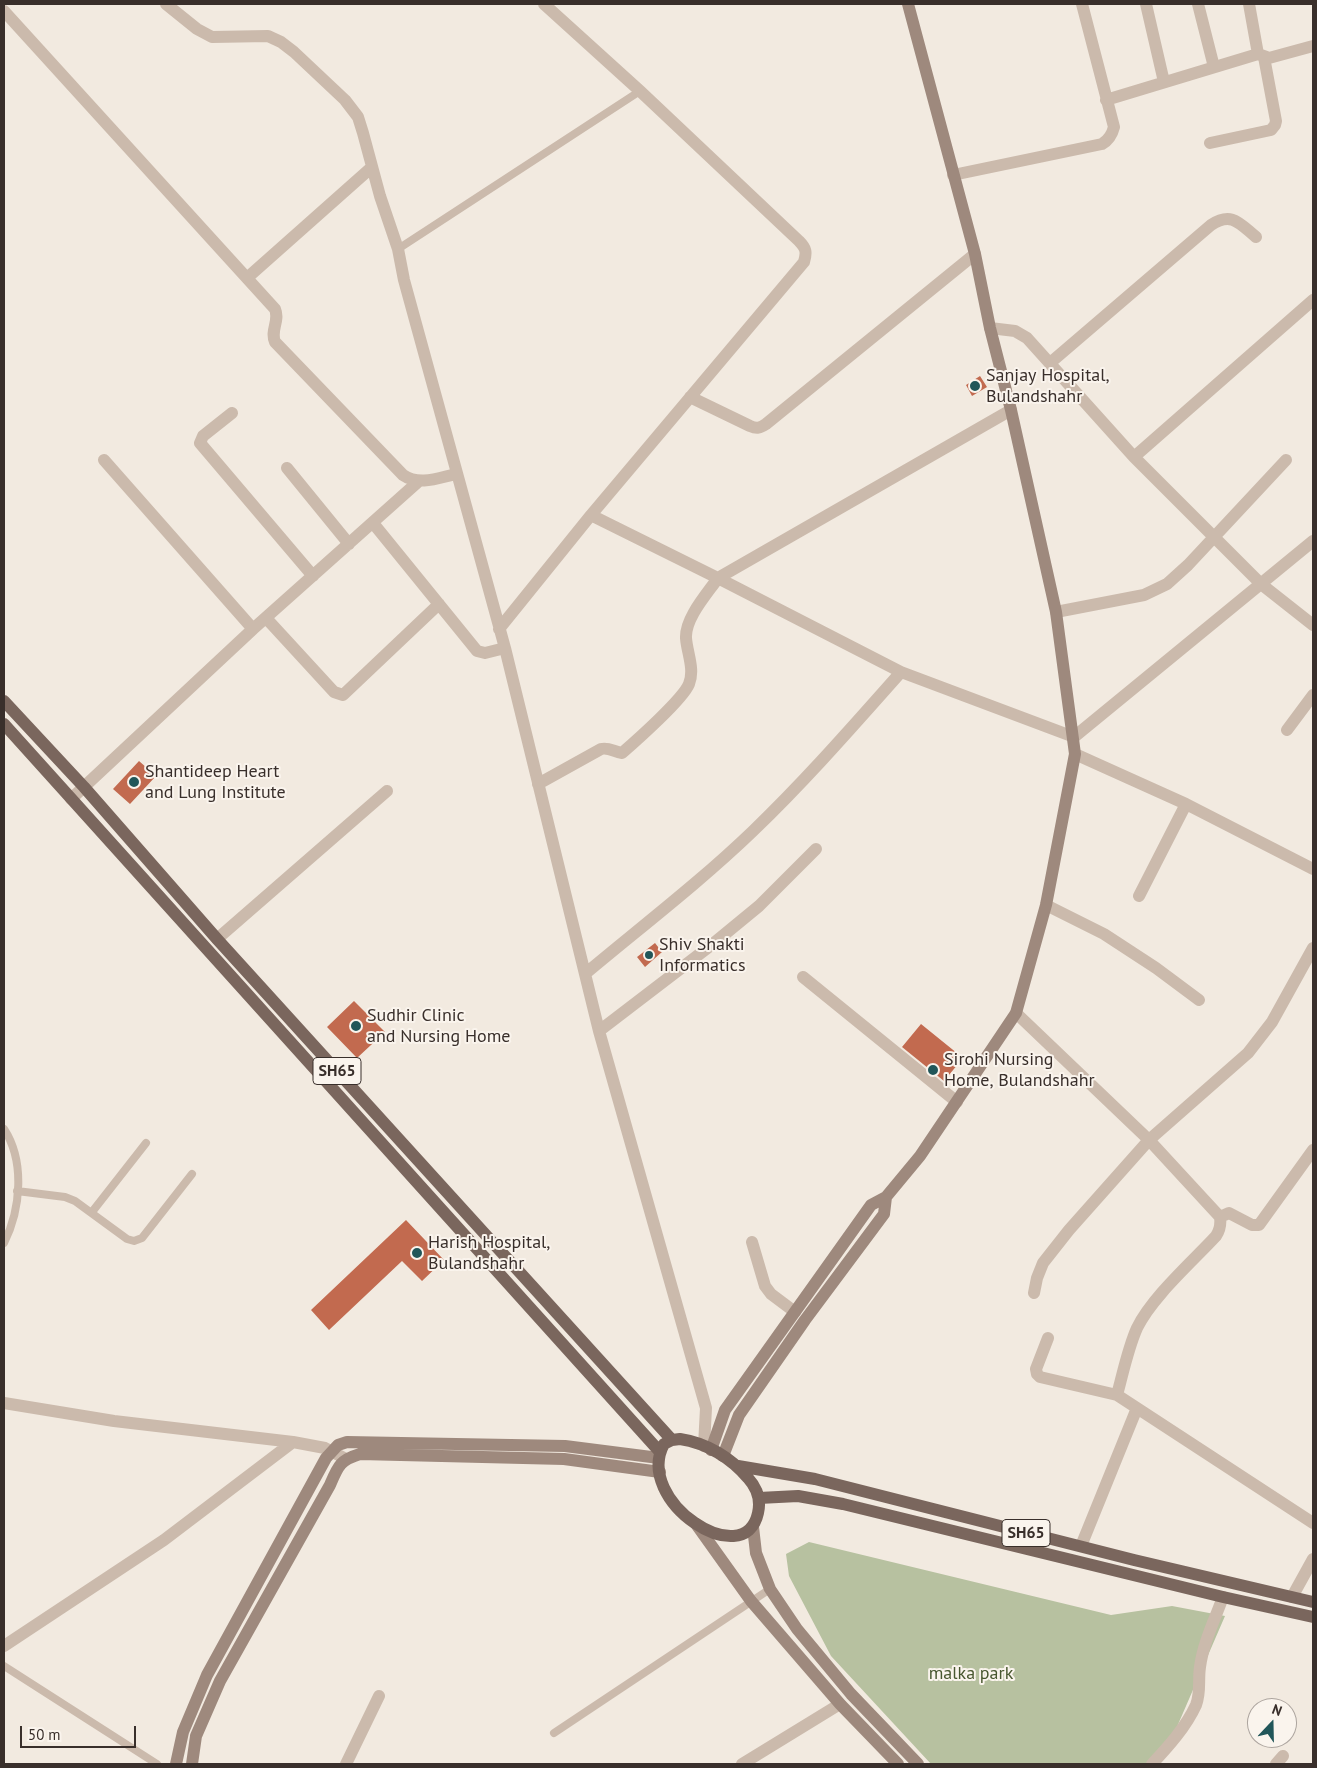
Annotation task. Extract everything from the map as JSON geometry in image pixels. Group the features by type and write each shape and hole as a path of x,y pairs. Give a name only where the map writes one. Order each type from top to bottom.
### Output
{"main road":[{"name":"SH65","path":"4,701 84,788 217,939 672,1440 691,1441 723,1456 738,1466 754,1484 760,1498 798,1496 843,1504 1223,1597 1313,1617"},
{"name":"SH65","path":"4,724 659,1455"},
{"path":"672,1440 664,1444 659,1455 661,1482 671,1500 682,1513 696,1524 714,1532 735,1537 745,1534 753,1528 759,1511 760,1498"},
{"name":"SH65","path":"738,1466 815,1479 1313,1602"}],"street":[{"path":"166,4 197,29 212,37 268,36 282,42 345,100 358,117 380,196 398,249 404,280 456,474 505,648 599,1031 706,1408 708,1448"},
{"path":"499,629 590,515 804,262 806,254 799,240 544,4"},
{"path":"708,1448 725,1410 871,1205 886,1197 920,1156 1016,1013 1046,904 1076,754 1056,612 1011,410 990,328 975,254 908,4"},
{"path":"953,175 1102,144 1108,141 1114,127 1082,4"},
{"path":"1146,4 1164,82"},
{"path":"1198,4 1214,67"},
{"path":"1210,142 1271,130 1274,128 1276,121 1249,4"},
{"path":"4,11 275,309 277,320 272,336 275,342 403,475 419,482 456,474"},
{"path":"1106,100 1214,67 1261,56 1269,58 1313,46"},
{"path":"247,278 372,167"},
{"path":"1050,363 1219,220 1228,218 1235,220 1256,237"},
{"path":"690,397 750,426 760,427 774,418 975,254"},
{"path":"1134,457 1313,300"},
{"path":"990,328 1014,331 1027,338 1134,457 1214,538 1261,584 1313,625"},
{"path":"538,784 601,749 606,748 622,753 684,694 692,675 686,629 718,578 1011,410"},
{"path":"232,413 202,436 200,444 313,576"},
{"path":"104,460 253,630"},
{"path":"1056,612 1144,595 1167,584 1214,538 1286,460"},
{"path":"287,468 349,544"},
{"path":"71,799 266,618 419,482"},
{"path":"590,515 901,672 1074,737"},
{"path":"373,522 477,651 485,653 505,648"},
{"path":"1074,737 1313,541"},
{"path":"266,618 334,692 344,695 439,604"},
{"path":"585,974 710,870 752,832 797,788 901,672"},
{"path":"1287,730 1313,695"},
{"path":"1076,754 1186,804 1313,869"},
{"path":"217,939 387,791"},
{"path":"1139,896 1186,804"},
{"path":"599,1031 759,906 816,849"},
{"path":"1046,904 1104,934 1156,968 1199,1000"},
{"path":"1034,1293 1036,1278 1043,1263 1053,1249 1149,1140 1248,1053 1272,1022 1313,948"},
{"path":"803,978 957,1102"},
{"path":"1016,1013 1149,1140 1220,1216 1221,1223 1216,1236 1144,1316 1133,1340 1117,1395"},
{"path":"1220,1216 1229,1212 1252,1225 1259,1224 1313,1150"},
{"path":"723,1456 739,1416 805,1320 884,1214 886,1197"},
{"path":"752,1242 765,1286 771,1294 795,1312"},
{"path":"1048,1338 1036,1369 1040,1377 1117,1395 1313,1523"},
{"path":"4,1403 114,1421 293,1442 325,1448 346,1459"},
{"path":"1081,1546 1137,1408"},
{"path":"4,1646 164,1540 293,1442"},
{"path":"176,1764 183,1732 207,1674 326,1458 338,1445 348,1442 565,1446 659,1455"},
{"path":"192,1764 196,1736 220,1681 338,1467 346,1459 360,1454 564,1459 660,1472"},
{"path":"696,1524 751,1602 840,1704 898,1764"},
{"path":"753,1528 756,1553 770,1589 797,1629 851,1694 918,1764"},
{"path":"1292,1597 1313,1559"},
{"path":"1152,1764 1185,1724 1196,1705 1200,1690 1200,1667 1223,1597"},
{"path":"346,1764 379,1696"},
{"path":"742,1764 840,1704"}],"lane":[{"path":"398,249 640,91"},
{"path":"4,1130 11,1140 18,1168 17,1202 4,1243"},
{"path":"92,1212 146,1144"},
{"path":"18,1191 64,1197 75,1201 127,1239 134,1241 142,1238 192,1174"},
{"path":"554,1732 770,1589"},
{"path":"4,1666 157,1764"}],"green space":[{"name":"malka park","path":"809,1542 1111,1615 1172,1606 1225,1616 1173,1736 1148,1764 931,1764 831,1656 789,1576 786,1554"}],"building":[{"path":"980,376 987,387 972,396 966,385"},
{"path":"139,761 156,776 130,804 113,789"},
{"name":"Shiv Shakti Informatics","path":"655,943 662,952 645,967 637,957"},
{"path":"354,1001 385,1032 357,1058 327,1027"},
{"path":"921,1024 963,1058 944,1081 902,1047"},
{"path":"406,1220 444,1260 422,1281 402,1261 329,1330 311,1310"}],"place":[{"name":"Sanjay Hospital, Bulandshahr","path":"975,386"},
{"name":"Shantideep Heart and Lung Institute","path":"134,782"},
{"name":"Shiv Shakti Informatics","path":"649,955"},
{"name":"Sudhir Clinic and Nursing Home","path":"356,1026"},
{"name":"Sirohi Nursing Home, Bulandshahr","path":"933,1070"},
{"name":"Harish Hospital, Bulandshahr","path":"417,1253"}]}
